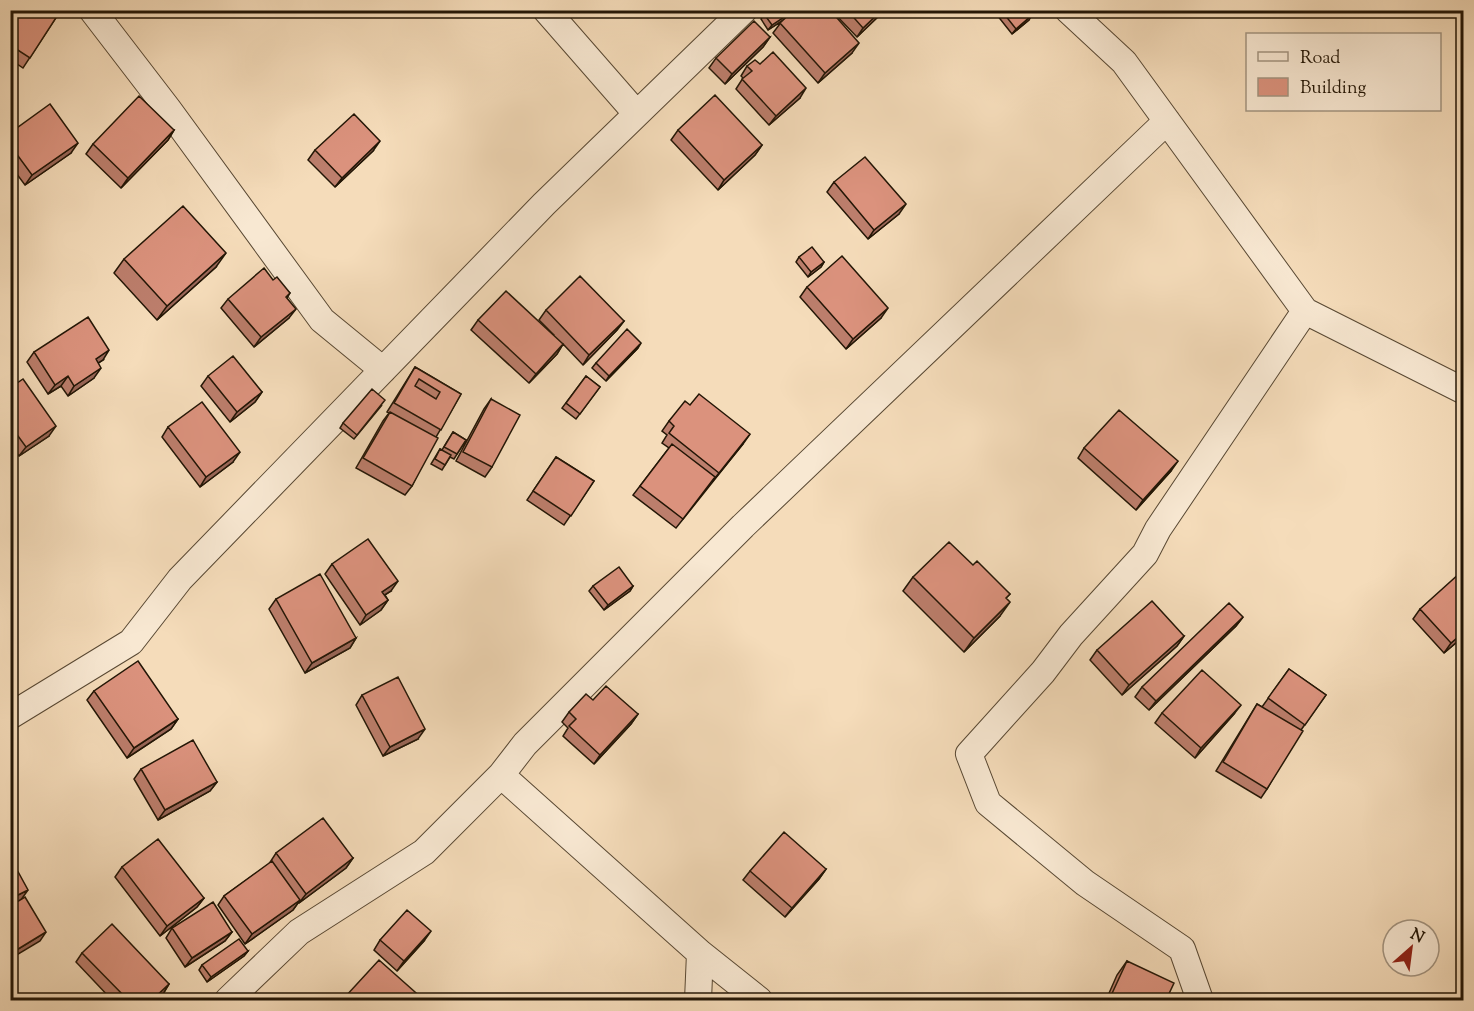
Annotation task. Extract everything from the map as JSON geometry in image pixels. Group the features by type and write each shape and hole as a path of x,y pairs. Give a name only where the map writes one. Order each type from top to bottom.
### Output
{"street":[{"path":"92,10 168,109 322,320 383,370"},
{"path":"546,10 636,113"},
{"path":"10,716 131,642 180,579 544,204 744,10"},
{"path":"1068,10 1124,62 1305,311 1464,391"},
{"path":"228,1000 299,932 424,852 501,775 525,744 743,526 1167,121"},
{"path":"1200,1000 1182,949 1085,883 988,803 969,754 1043,672 1071,635 1145,554 1158,529 1305,311"},
{"path":"501,775 700,953 759,1000"},
{"path":"698,1000 700,953"}],"building":[{"path":"12,10 61,10 30,58 10,45 10,12"},
{"path":"770,10 788,10 790,13 772,25 764,14"},
{"path":"794,10 830,10 859,43 825,73 780,23"},
{"path":"847,10 882,10 863,28"},
{"path":"1001,10 1029,10 1032,15 1016,29"},
{"path":"754,21 770,37 732,74 716,58"},
{"path":"773,52 806,88 776,116 742,79 752,71 747,66 755,60 760,64"},
{"path":"715,95 762,145 724,180 678,130"},
{"path":"139,96 174,130 128,178 93,144"},
{"path":"50,104 78,143 32,175 10,145 10,133"},
{"path":"354,114 380,141 342,178 315,150"},
{"path":"865,157 906,204 874,230 834,182"},
{"path":"183,206 226,253 167,306 124,259"},
{"path":"812,247 824,262 811,272 799,257"},
{"path":"842,256 888,308 853,339 807,287"},
{"path":"264,268 273,280 277,277 290,293 286,297 296,309 261,337 228,299"},
{"path":"580,276 624,321 589,355 546,310"},
{"path":"506,291 563,344 536,374 478,320"},
{"path":"88,317 109,350 96,359 101,368 74,386 68,376 55,385 34,352"},
{"path":"627,329 641,343 609,376 596,363"},
{"path":"233,356 262,392 237,412 208,376"},
{"path":"415,367 461,394 441,430 394,403","holes":["419,379 440,392 436,399 415,386"]},
{"path":"586,376 600,387 580,414 566,403"},
{"path":"23,379 56,426 26,447 10,425 10,388"},
{"path":"372,389 385,400 357,435 343,423"},
{"path":"699,394 750,434 719,473 669,433 674,426 669,421 685,401 690,405"},
{"path":"491,399 520,415 492,467 463,452"},
{"path":"202,402 240,452 206,477 168,427"},
{"path":"1119,410 1178,461 1143,500 1084,448"},
{"path":"390,412 438,438 412,486 363,458"},
{"path":"453,432 466,440 457,454 444,447"},
{"path":"672,444 715,477 683,519 640,486"},
{"path":"440,449 451,455 445,465 435,459"},
{"path":"556,457 594,481 571,516 533,491"},
{"path":"368,539 398,581 382,592 388,600 366,615 332,564"},
{"path":"949,542 973,565 977,561 1010,594 1006,598 1010,602 974,638 913,577"},
{"path":"619,567 633,586 608,605 593,586"},
{"path":"1460,573 1464,576 1464,632 1451,643 1420,609"},
{"path":"320,574 356,638 312,663 276,599"},
{"path":"1152,601 1184,636 1129,685 1097,650"},
{"path":"1229,603 1243,617 1156,701 1142,687"},
{"path":"138,661 178,719 134,748 94,691"},
{"path":"1289,669 1326,695 1305,725 1268,698"},
{"path":"1202,670 1241,705 1201,748 1162,713"},
{"path":"398,677 425,729 390,747 362,695"},
{"path":"606,686 638,714 600,755 569,726 576,719 569,712 586,694 593,700"},
{"path":"1257,704 1303,731 1267,789 1223,762"},
{"path":"193,740 217,782 165,810 141,769"},
{"path":"323,818 353,858 306,894 276,853"},
{"path":"784,832 826,869 792,908 750,871"},
{"path":"158,839 204,898 167,926 122,867"},
{"path":"10,857 28,890 10,899"},
{"path":"272,861 300,900 252,934 224,896"},
{"path":"25,897 46,932 10,954 10,906"},
{"path":"213,902 232,932 192,958 172,928"},
{"path":"407,910 431,931 404,961 380,940"},
{"path":"112,924 169,984 152,1000 128,1000 82,953"},
{"path":"239,939 248,951 211,977 202,965"},
{"path":"379,960 424,1000 348,1000 345,997"},
{"path":"1127,961 1174,983 1166,1000 1109,1000"}]}
